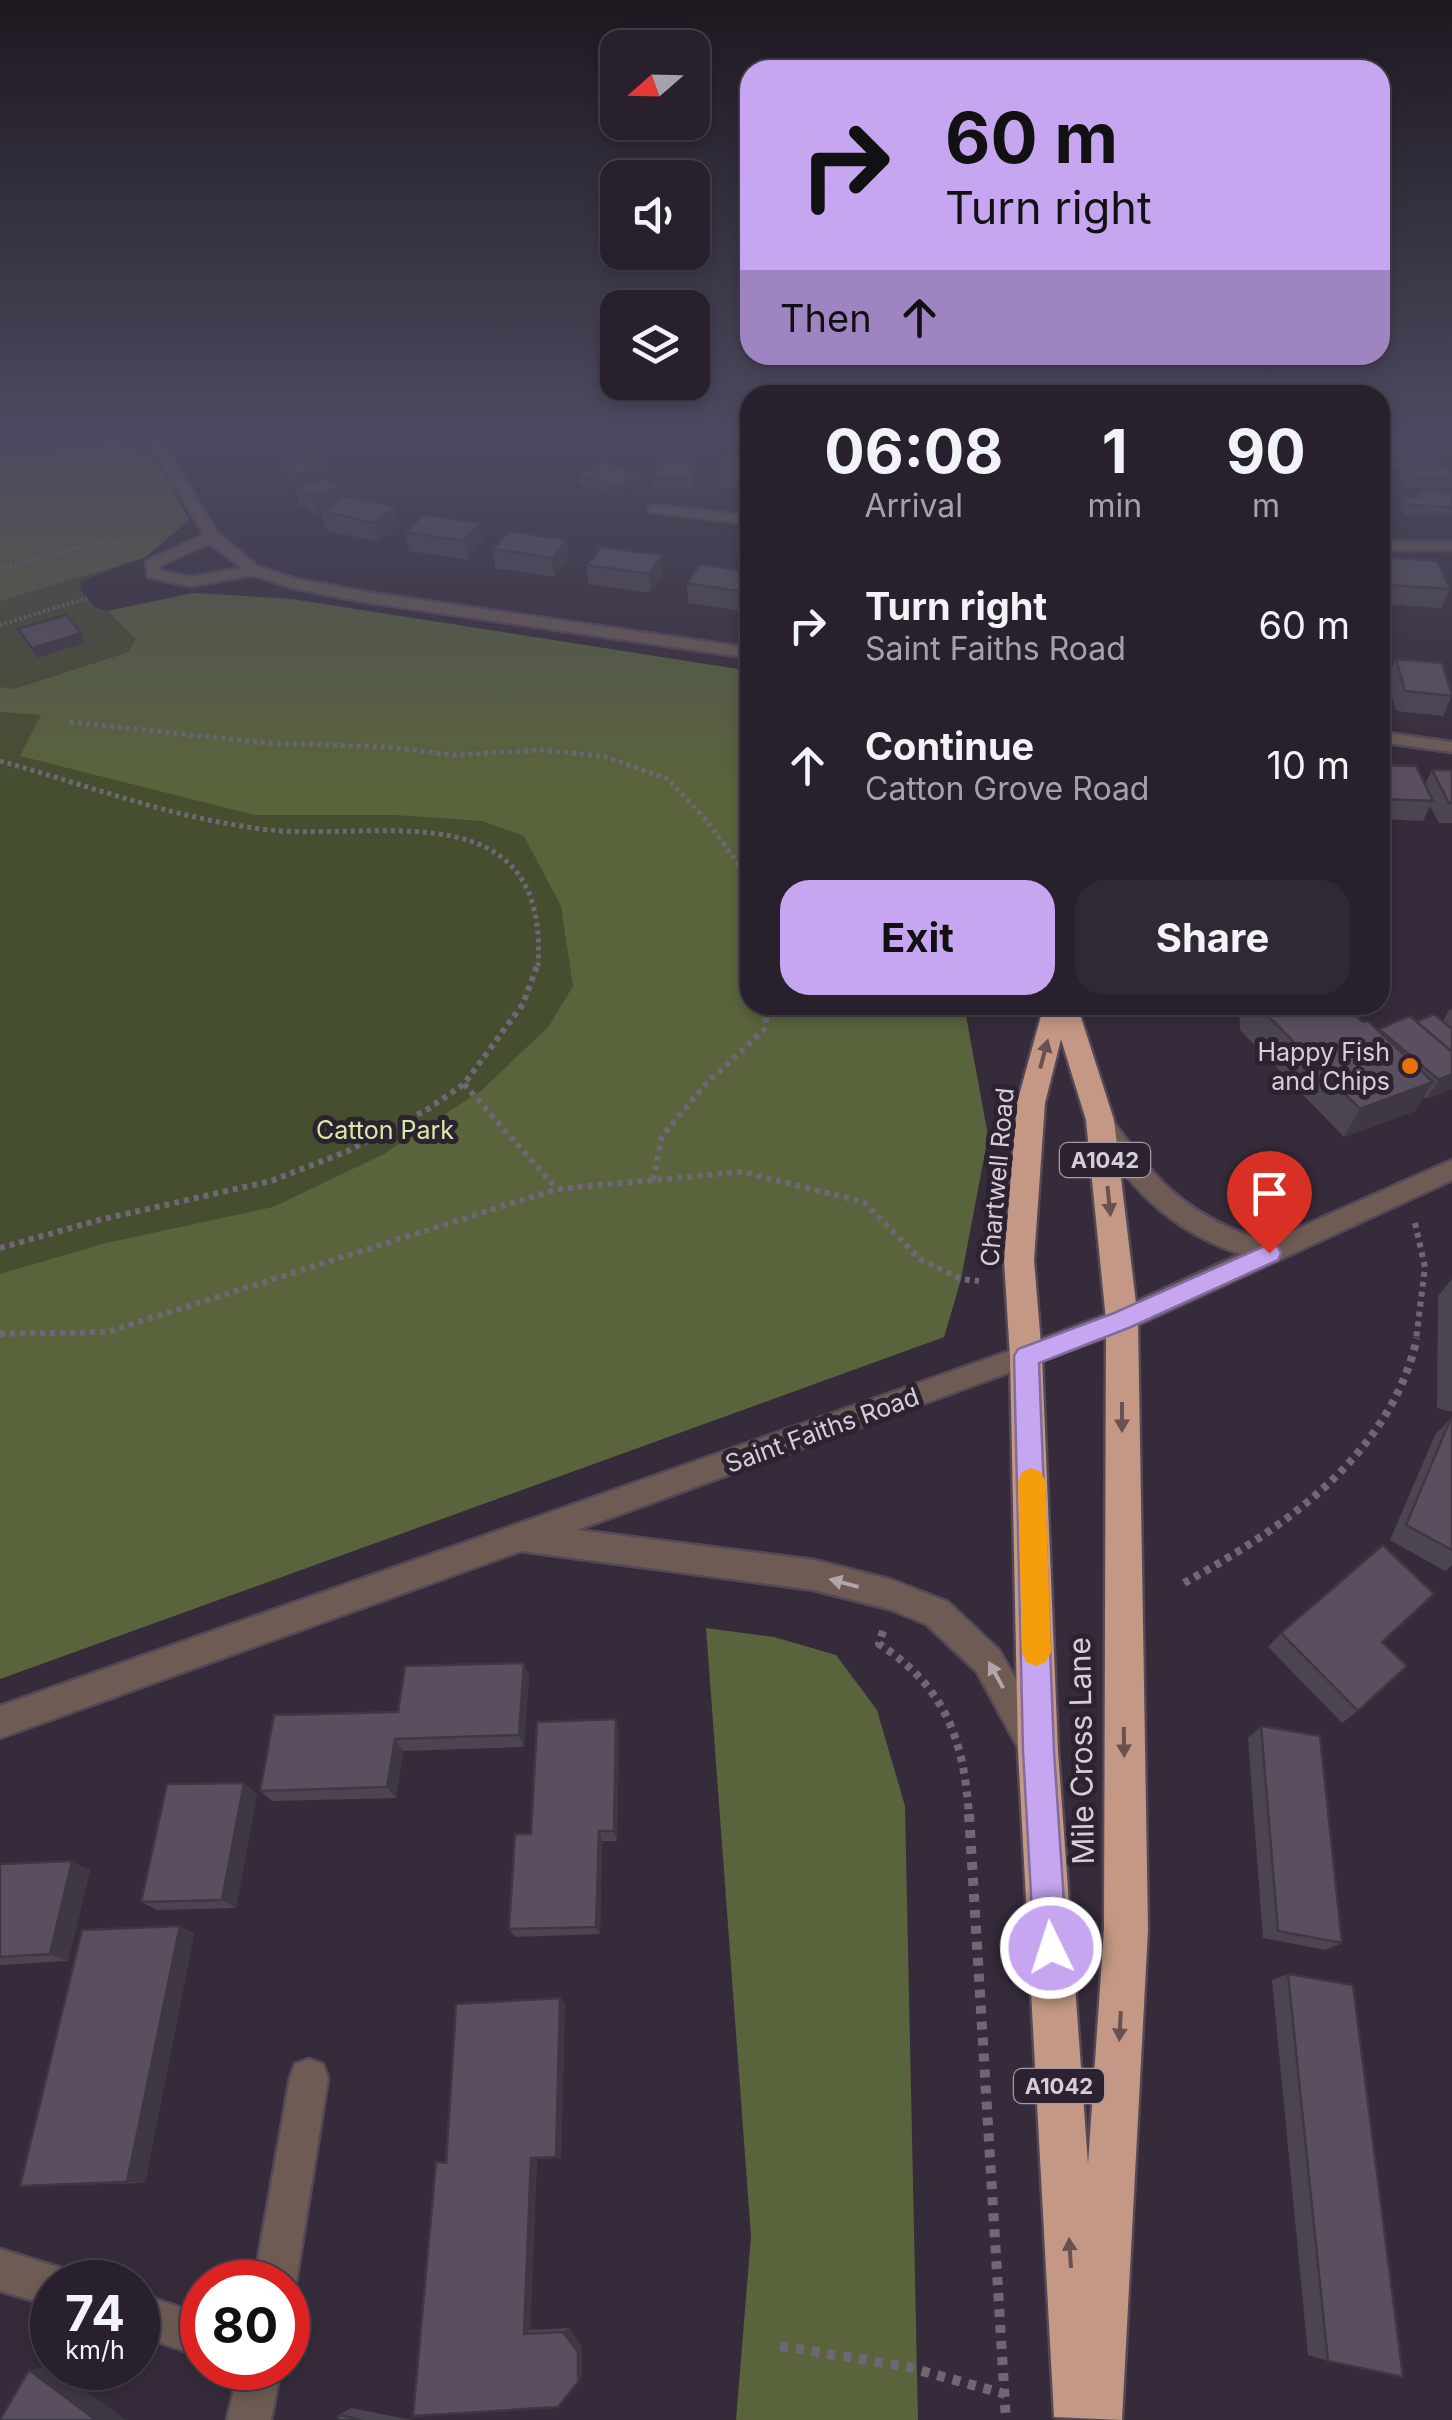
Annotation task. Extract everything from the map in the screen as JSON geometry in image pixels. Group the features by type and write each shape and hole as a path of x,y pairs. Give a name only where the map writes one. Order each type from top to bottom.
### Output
{"highway":[{"name":"Chartwell Road","path":"1026,1356 1018,1260 1032,1102 1058,1015"},
{"name":"Chartwell Road","path":"1064,1015 1100,1120 1122,1320"},
{"name":"Mile Cross Lane","path":"1096,2420 1126,1929 1122,1320"},
{"name":"Mile Cross Lane","path":"1026,1356 1038,1751 1080,2420"}],"street":[{"path":"173,551 151,564 152,574 169,581 202,581 254,570"},
{"path":"230,551 254,570 365,597 740,652"},
{"path":"1390,738 1452,747"},
{"path":"1100,1120 1146,1188 1172,1211 1198,1230 1269,1253"},
{"name":"Saint Faiths Road","path":"0,1722 1122,1320 1452,1169"},
{"name":"Saint Faiths Road","path":"521,1538 814,1575 892,1595 937,1613 988,1660 1038,1751"},
{"path":"279,2260 309,2078"},
{"path":"0,2270 30,2279"},
{"path":"249,2420 255,2390"}],"path":[{"path":"0,569 66,551"},
{"path":"0,625 87,598"},
{"path":"70,722 267,743 386,747 454,756 541,750 602,756 668,779 707,820 740,866"},
{"path":"0,761 225,823 282,831 400,828 449,834 502,856 522,876 533,901 539,940 538,965 523,1004 464,1084 428,1109 348,1151 272,1182 99,1220 0,1248"},
{"path":"654,1180 662,1136 706,1084 766,1028 766,1015"},
{"path":"464,1084 557,1189"},
{"path":"0,1334 108,1332 557,1189 742,1172 864,1202 920,1259 961,1278 985,1282 1018,1260"},
{"path":"1184,1583 1226,1561 1318,1493 1363,1452 1400,1396 1419,1339 1427,1274 1425,1245 1412,1217"},
{"path":"892,1595 879,1644 913,1664 931,1688 954,1725 967,1784 1006,2420"},
{"path":"780,2346 908,2367 1005,2394"}],"green space":[{"name":"Catton Park","path":"0,551 153,551 81,581 80,589 94,607 108,611 193,593 291,599 740,669 740,1015 966,1015 988,1136 961,1279 944,1337 0,1679"},
{"path":"0,551 153,551 146,557 0,601"},
{"name":"Catton Park","path":"193,593 291,599 740,669 740,1015 966,1015 988,1136 961,1279 944,1337 0,1679 0,1274 106,1243 273,1207 384,1154 482,1090 549,1026 573,986 561,906 524,836 482,821 394,815 255,815 20,756 41,715 0,712 0,687 14,689 129,652 136,639 108,611"},
{"path":"706,1628 774,1637 836,1655 877,1710 905,1806 918,2420 736,2420 751,2236"}],"building":[{"path":"506,551 558,551 552,558"},
{"path":"598,551 662,555 649,574 587,565"},
{"path":"1390,558 1437,561 1450,589 1390,585"},
{"path":"700,564 740,570 740,591 687,583"},
{"path":"66,615 81,633 32,648 18,629"},
{"path":"1396,659 1442,663 1452,696 1405,691"},
{"path":"1390,765 1416,766 1433,801 1390,799"},
{"path":"1432,770 1452,770 1452,803 1449,803"},
{"path":"1434,1014 1452,1029 1452,1052 1416,1022"},
{"path":"1267,1015 1355,1015 1363,1022 1368,1021 1433,1082 1360,1109"},
{"path":"1410,1016 1452,1052 1452,1074 1439,1080 1379,1029"},
{"path":"1452,1418 1452,1550 1406,1525"},
{"path":"1383,1545 1434,1594 1382,1642 1407,1666 1358,1711 1281,1633"},
{"path":"524,1663 519,1735 395,1739 387,1787 260,1791 274,1715 398,1712 405,1666"},
{"path":"616,1719 614,1831 599,1831 596,1927 509,1929 515,1834 531,1834 537,1722"},
{"path":"1261,1726 1320,1736 1342,1943 1278,1931"},
{"path":"244,1783 222,1900 141,1902 167,1784"},
{"path":"72,1861 50,1954 0,1957 0,1864"},
{"path":"180,1926 127,2182 20,2186 82,1930"},
{"path":"1288,1974 1353,1985 1403,2377 1328,2361"},
{"path":"560,1998 556,2157 531,2158 524,2334 563,2332 578,2352 578,2382 558,2407 413,2416 436,2162 446,2163 456,2004"},
{"path":"29,2370 30,2390 56,2390 96,2420 0,2420"}],"slow traffic":[{"path":"1031,1481 1036,1652"}],"place":[{"name":"Happy Fish and Chips","path":"1410,1066"}],"route":[{"path":"1051,1948 1038,1751 1026,1356 1122,1320 1269,1253"}]}
